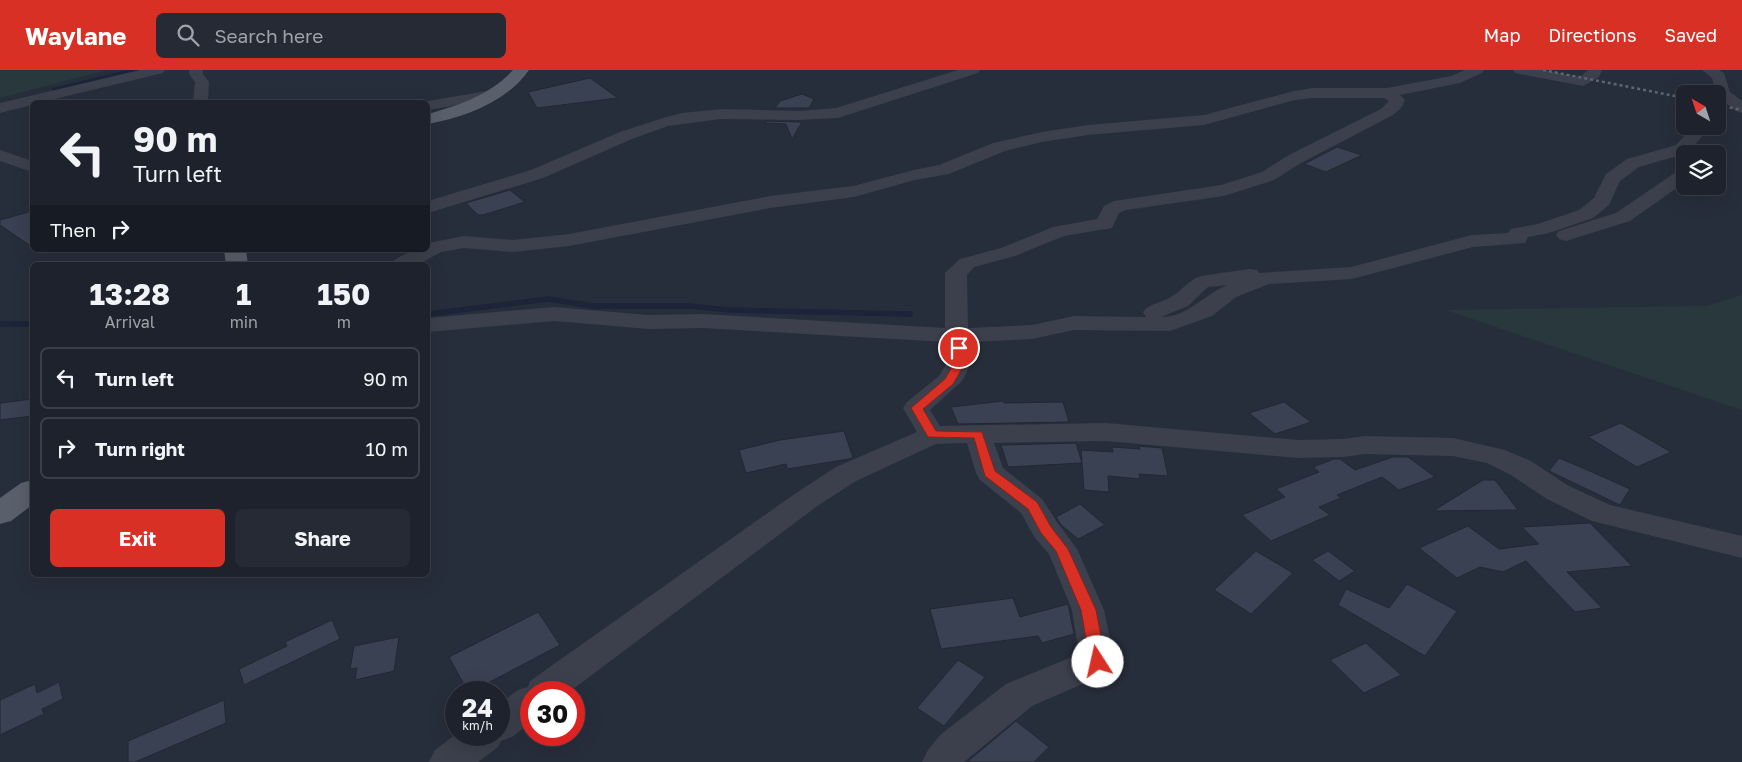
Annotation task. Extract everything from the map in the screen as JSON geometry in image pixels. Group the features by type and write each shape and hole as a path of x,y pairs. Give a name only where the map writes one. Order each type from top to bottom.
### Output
{"main road":[{"path":"430,118 467,107 493,95 506,87 521,70"},
{"path":"0,513 30,491"}],"street":[{"path":"33,100 158,70"},
{"path":"196,70 196,74 202,82 201,100"},
{"path":"430,206 536,174 649,126 684,118 722,114 821,115 838,113 973,70"},
{"path":"430,250 447,244 464,242 513,246 570,240 770,202 854,191 914,175 943,170 999,147 1042,137 1088,130 1204,120 1294,96 1313,93 1388,93 1455,80 1477,70"},
{"path":"1520,70 1583,82 1594,74 1595,70"},
{"path":"1710,70 1719,76 1723,94 1740,114"},
{"path":"932,434 916,408 949,381 961,360 957,332 956,273 967,263 1008,252 1060,231 1105,224 1111,210 1120,205 1224,190 1268,176 1295,159 1387,112 1396,105 1397,100 1388,93"},
{"path":"430,105 493,95"},
{"path":"0,108 30,101"},
{"path":"1518,236 1586,214 1602,201 1612,178 1633,163 1682,149 1695,135"},
{"path":"0,155 30,166"},
{"path":"430,325 554,314 648,322 703,321 957,332 1020,321 1042,314 1066,310 1149,314 1173,307 1189,296 1201,282 1214,279 1302,269 1345,267 1467,234 1558,237 1595,228 1623,217 1676,180"},
{"path":"406,262 426,252"},
{"path":"430,317 548,307 606,312 699,311 785,318 894,317 922,320 957,332"},
{"path":"559,681 806,500 846,474 932,434 978,435 1030,432 1106,432 1298,449 1343,448 1364,445 1453,448 1495,456 1521,468 1558,492 1602,514 1742,546"},
{"path":"941,762 953,747 1019,694 1098,662 1088,610 1062,549 1046,530 1032,506 990,473 978,435"},
{"path":"448,762 470,746"}],"shaded area":[{"path":"0,70 106,70 0,98"},
{"path":"1742,295 1742,410 1446,310 1707,306"}],"building":[{"path":"590,78 618,98 537,108 528,92"},
{"path":"802,94 814,99 809,108 775,108 780,101"},
{"path":"766,121 802,122 792,139 786,124 765,123"},
{"path":"1337,147 1362,155 1326,172 1304,164"},
{"path":"510,190 525,202 483,215 478,215 466,203"},
{"path":"30,212 30,246 0,225 0,220"},
{"path":"30,399 30,416 0,420 0,403"},
{"path":"1003,401 1004,403 1063,402 1069,422 958,424 951,407"},
{"path":"1284,402 1311,422 1275,434 1249,413"},
{"path":"1621,423 1671,452 1637,467 1588,437"},
{"path":"844,431 853,458 787,469 786,464 746,473 739,450 780,440"},
{"path":"1076,443 1082,463 1008,467 1001,445"},
{"path":"1139,446 1162,448 1168,476 1139,474 1140,479 1108,476 1109,492 1084,490 1081,450 1113,452 1112,447 1140,449"},
{"path":"1393,457 1408,457 1435,477 1399,490 1382,477 1337,495 1341,498 1319,507 1330,515 1271,541 1242,515 1285,497 1276,489 1319,472 1313,467 1334,459 1340,459 1355,470"},
{"path":"1559,458 1630,489 1620,505 1549,471"},
{"path":"1483,480 1495,480 1518,510 1433,511"},
{"path":"1080,504 1105,525 1078,539 1061,525 1056,517"},
{"path":"1590,523 1632,566 1567,572 1602,608 1575,612 1526,561 1503,572 1480,567 1457,578 1419,548 1468,526 1499,549 1539,544 1522,527"},
{"path":"1256,551 1293,573 1251,614 1214,590"},
{"path":"1328,551 1355,571 1339,581 1312,560"},
{"path":"1407,584 1457,611 1425,656 1338,605 1346,589 1389,608"},
{"path":"1013,598 1020,617 1068,604 1074,634 1042,643 1038,636 941,649 930,609"},
{"path":"538,612 560,645 492,681 462,681 449,657"},
{"path":"332,620 340,639 244,685 239,669 287,646 285,642"},
{"path":"399,637 394,671 355,680 357,668 350,669 354,646"},
{"path":"1366,643 1401,675 1364,693 1330,660"},
{"path":"958,660 985,677 944,726 917,708"},
{"path":"59,682 63,699 42,709 44,714 0,735 0,700 35,684 37,693"},
{"path":"224,700 226,723 135,762 128,762 128,741"},
{"path":"1016,721 1049,747 1034,762 967,762"}],"waterway":[{"path":"54,90 136,70"},
{"path":"430,314 548,299 593,306 690,306 730,310 910,314"},
{"path":"0,324 30,324"}],"railway":[{"path":"1543,70 1676,96"},
{"path":"1726,107 1742,110"}],"route":[{"path":"959,348 961,360 949,381 916,408 932,434 978,435 990,473 1032,506 1046,530 1062,549 1088,610 1098,662"}]}
